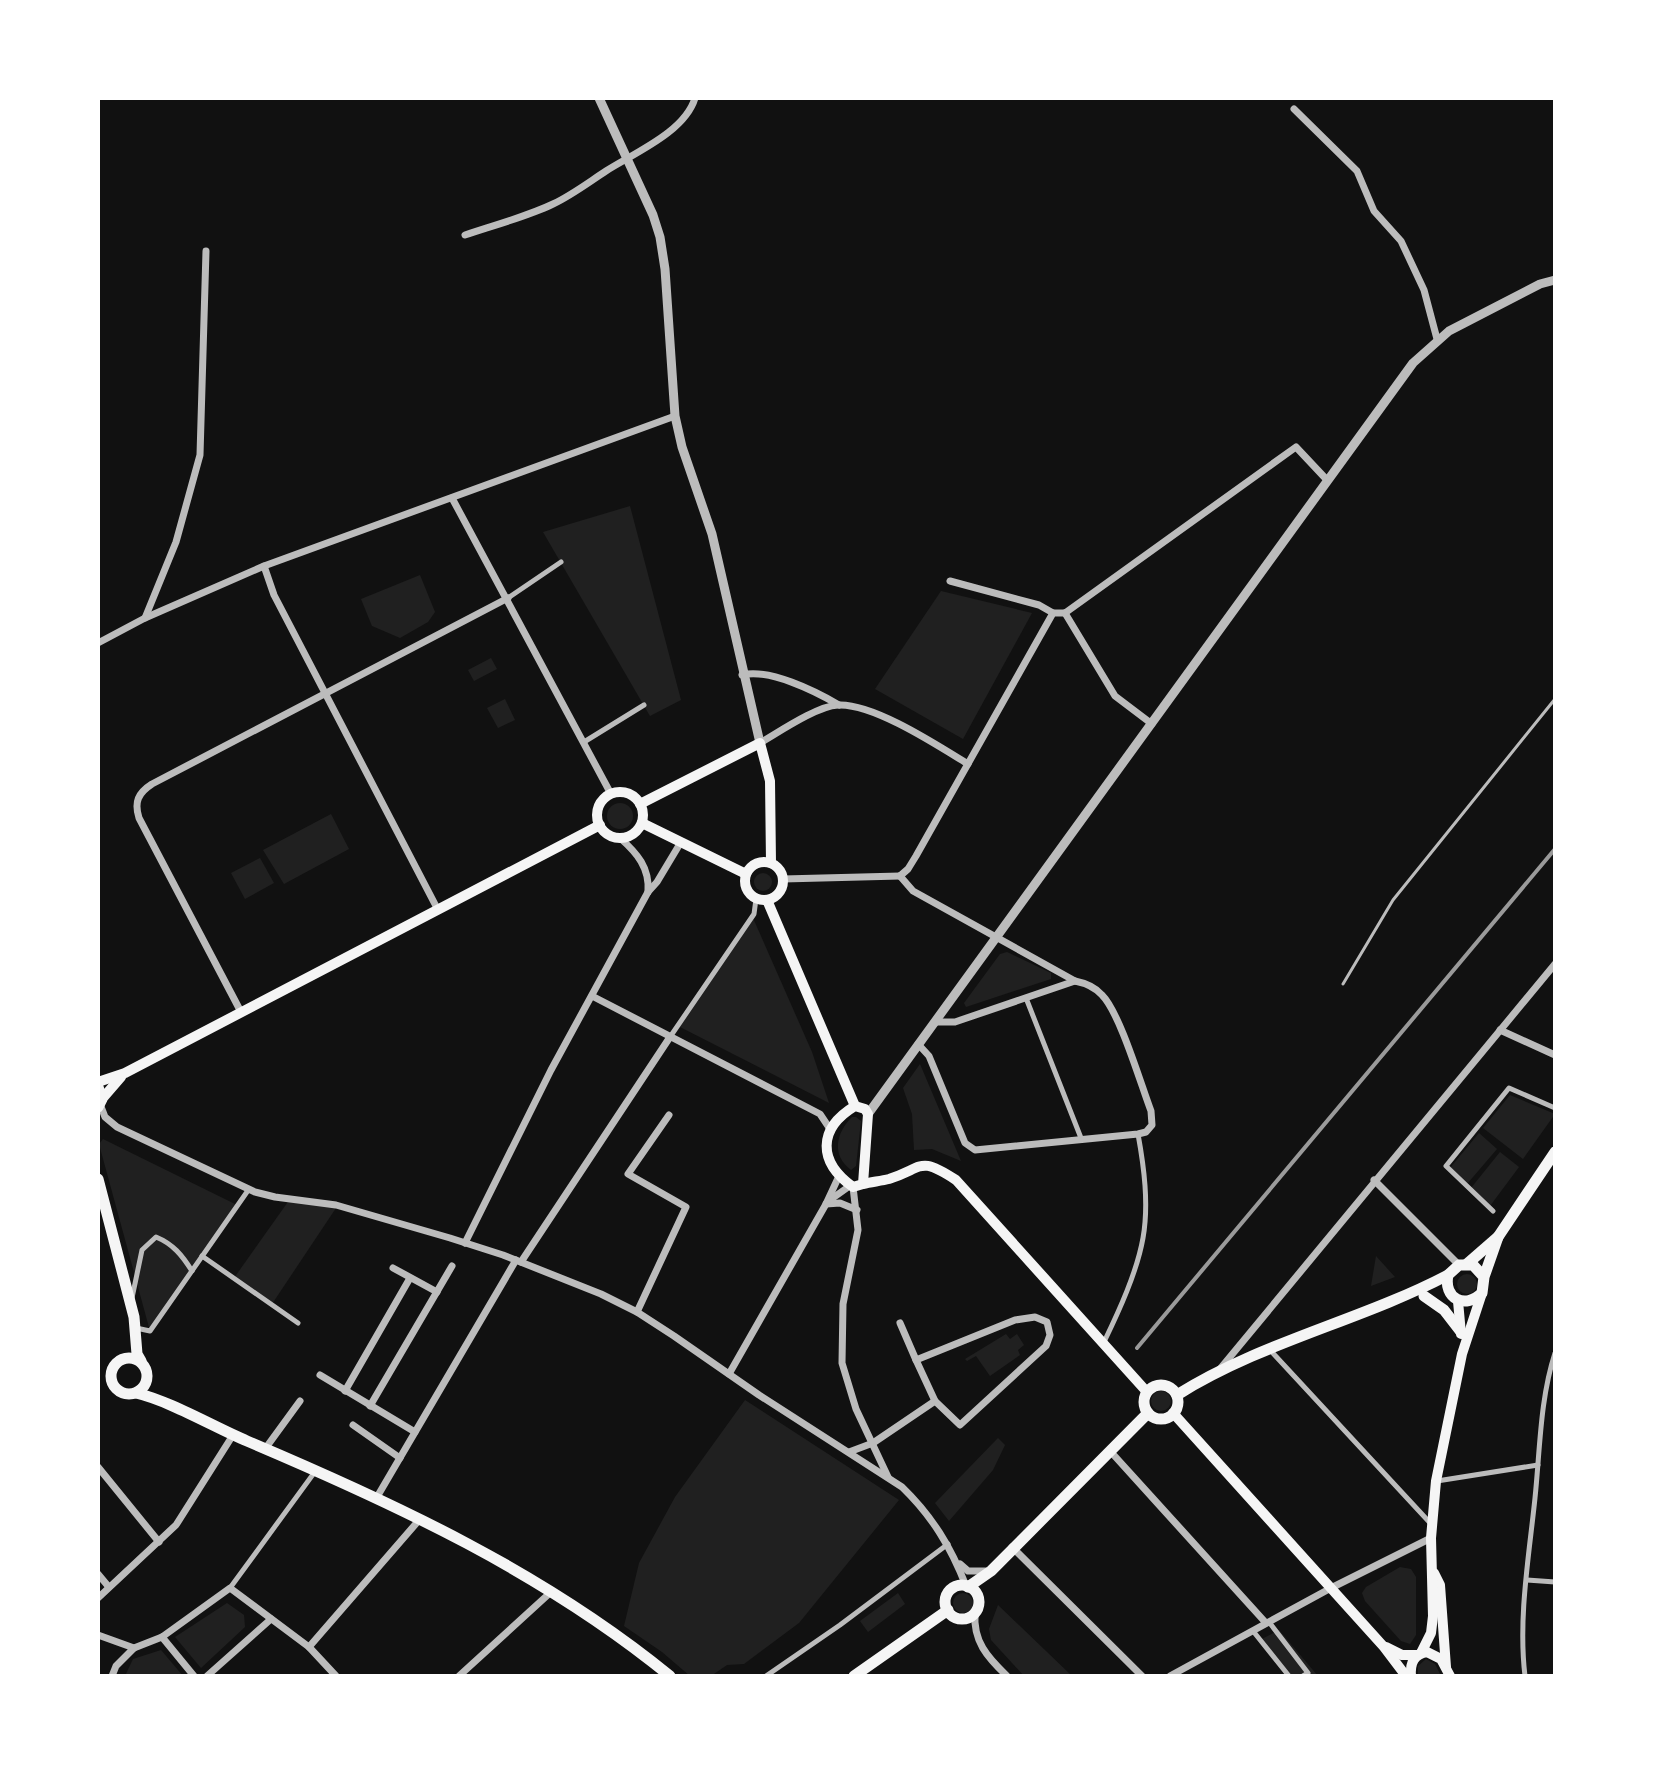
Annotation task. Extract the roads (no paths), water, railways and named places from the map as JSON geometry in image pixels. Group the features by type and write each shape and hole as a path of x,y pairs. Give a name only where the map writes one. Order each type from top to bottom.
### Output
{"main road":[{"path":"640,804 760,743 770,781 771,863"},
{"path":"611,794 630,795 640,804 642,823 633,834 620,838 608,835 600,825 598,811 611,794"},
{"path":"642,823 746,874"},
{"path":"100,1103 98,1084 125,1073 600,825"},
{"path":"746,874 759,863 771,863 779,870 783,886 777,896 761,900"},
{"path":"746,874 747,891 761,900 855,1106 865,1109 868,1114 855,1185"},
{"path":"100,1103 125,1073"},
{"path":"855,1106 843,1114 826,1136 826,1149 839,1176 855,1185 892,1178 921,1165 931,1166 956,1180 1147,1392"},
{"path":"1408,1676 1413,1660 1431,1633 1431,1538 1436,1481 1462,1354 1498,1237 1555,1152"},
{"path":"98,1179 131,1303 141,1361 148,1376 144,1386 136,1393"},
{"path":"1177,1395 1219,1370 1269,1348 1406,1297 1448,1275 1498,1237"},
{"path":"1463,1264 1478,1268 1484,1277"},
{"path":"1448,1275 1446,1286 1455,1298 1462,1354"},
{"path":"1406,1297 1455,1298 1469,1302 1482,1293"},
{"path":"1424,1296 1444,1310 1461,1332"},
{"path":"114,1386 111,1377 133,1327"},
{"path":"98,1369 132,1357 141,1361"},
{"path":"98,1376 124,1393 136,1393 377,1497 420,1519 551,1592 610,1630 670,1676"},
{"path":"1161,1385 1177,1395 1178,1405 1173,1413 1158,1419 1148,1413 1144,1402 1147,1392 1161,1385"},
{"path":"991,1571 977,1607 961,1619 948,1610 946,1599 951,1590 967,1586 991,1571 1148,1413"},
{"path":"1173,1413 1408,1676"},
{"path":"1432,1568 1440,1585 1448,1672"},
{"path":"967,1586 975,1592 977,1607"},
{"path":"854,1676 948,1610"},
{"path":"1384,1647 1402,1655 1434,1653 1448,1672"}],"street":[{"path":"599,98 653,215 660,237 675,416 682,447 712,534 760,743 823,709 839,705 860,707 878,713 968,764"},
{"path":"465,235 554,204 684,119 695,98"},
{"path":"1294,109 1357,171 1374,211 1401,241 1424,290 1437,339"},
{"path":"145,618 176,542 200,455 206,251"},
{"path":"868,1114 1413,363 1437,339 1483,311 1555,280"},
{"path":"98,643 145,618 264,566 675,416"},
{"path":"950,581 1039,605 1053,613 1065,613 1296,447 1327,480"},
{"path":"452,498 611,794"},
{"path":"241,1012 139,818 138,798 152,784 508,598 561,562"},
{"path":"264,566 274,595 438,910"},
{"path":"783,879 900,876 908,869 1053,613"},
{"path":"1065,613 1115,696 1152,724"},
{"path":"742,675 754,672 764,674 819,693 839,705"},
{"path":"584,742 644,705"},
{"path":"620,838 632,849 646,871 648,892"},
{"path":"465,1243 551,1070 648,892 681,842"},
{"path":"900,876 913,891 1075,981 1094,988 1113,1011 1153,1119 1149,1129 1138,1134 980,1151 970,1148 929,1056 918,1044"},
{"path":"377,1497 518,1261 761,900"},
{"path":"1219,1370 1555,964"},
{"path":"935,1022 955,1022 1075,981"},
{"path":"592,996 820,1114 830,1129"},
{"path":"1026,997 1081,1138"},
{"path":"1500,1030 1555,1055"},
{"path":"1493,1211 1446,1166 1509,1088 1555,1108"},
{"path":"100,1103 105,1117 117,1127 249,1189 275,1197 336,1205 465,1243 601,1294 637,1312 902,1487 923,1508 948,1544 967,1586"},
{"path":"637,1312 686,1207 628,1174 669,1115"},
{"path":"1104,1343 1120,1309 1143,1238 1145,1171 1138,1134"},
{"path":"729,1374 839,1176"},
{"path":"1374,1180 1463,1264"},
{"path":"826,1204 855,1185 858,1230 843,1304 842,1363 856,1409 888,1477"},
{"path":"133,1327 150,1331 249,1189"},
{"path":"826,1204 840,1203 857,1210"},
{"path":"131,1303 142,1250 156,1237 170,1243 183,1255 192,1271"},
{"path":"202,1256 298,1323"},
{"path":"370,1406 452,1266"},
{"path":"393,1268 437,1292"},
{"path":"345,1391 410,1278"},
{"path":"900,1323 916,1360 935,1401 960,1425 1046,1346 1050,1335 1047,1322 1035,1317 1015,1320 916,1360"},
{"path":"1269,1348 1432,1526"},
{"path":"1525,1676 1527,1580 1548,1374 1555,1353"},
{"path":"320,1375 415,1432"},
{"path":"265,1449 300,1401"},
{"path":"849,1452 873,1443 935,1401"},
{"path":"353,1425 400,1458"},
{"path":"98,1598 176,1525 233,1435"},
{"path":"1111,1452 1268,1623 1308,1673 1303,1676"},
{"path":"1436,1481 1538,1465"},
{"path":"98,1467 159,1542"},
{"path":"112,1676 116,1666 134,1648 162,1637 230,1588 316,1470"},
{"path":"309,1647 420,1519"},
{"path":"1170,1676 1331,1588 1431,1538"},
{"path":"766,1676 948,1544"},
{"path":"1012,1547 1142,1676"},
{"path":"957,1561 968,1571 991,1571"},
{"path":"98,1574 108,1586"},
{"path":"1527,1580 1555,1582"},
{"path":"230,1588 309,1647 336,1676"},
{"path":"459,1676 551,1592"},
{"path":"977,1607 975,1634 979,1645 1007,1676"},
{"path":"207,1676 271,1619"},
{"path":"1253,1631 1289,1676"},
{"path":"98,1635 134,1648"},
{"path":"162,1637 194,1676"}],"lane":[{"path":"1343,984 1393,900 1555,699"}],"railway":[{"path":"1137,1348 1555,849"}]}
